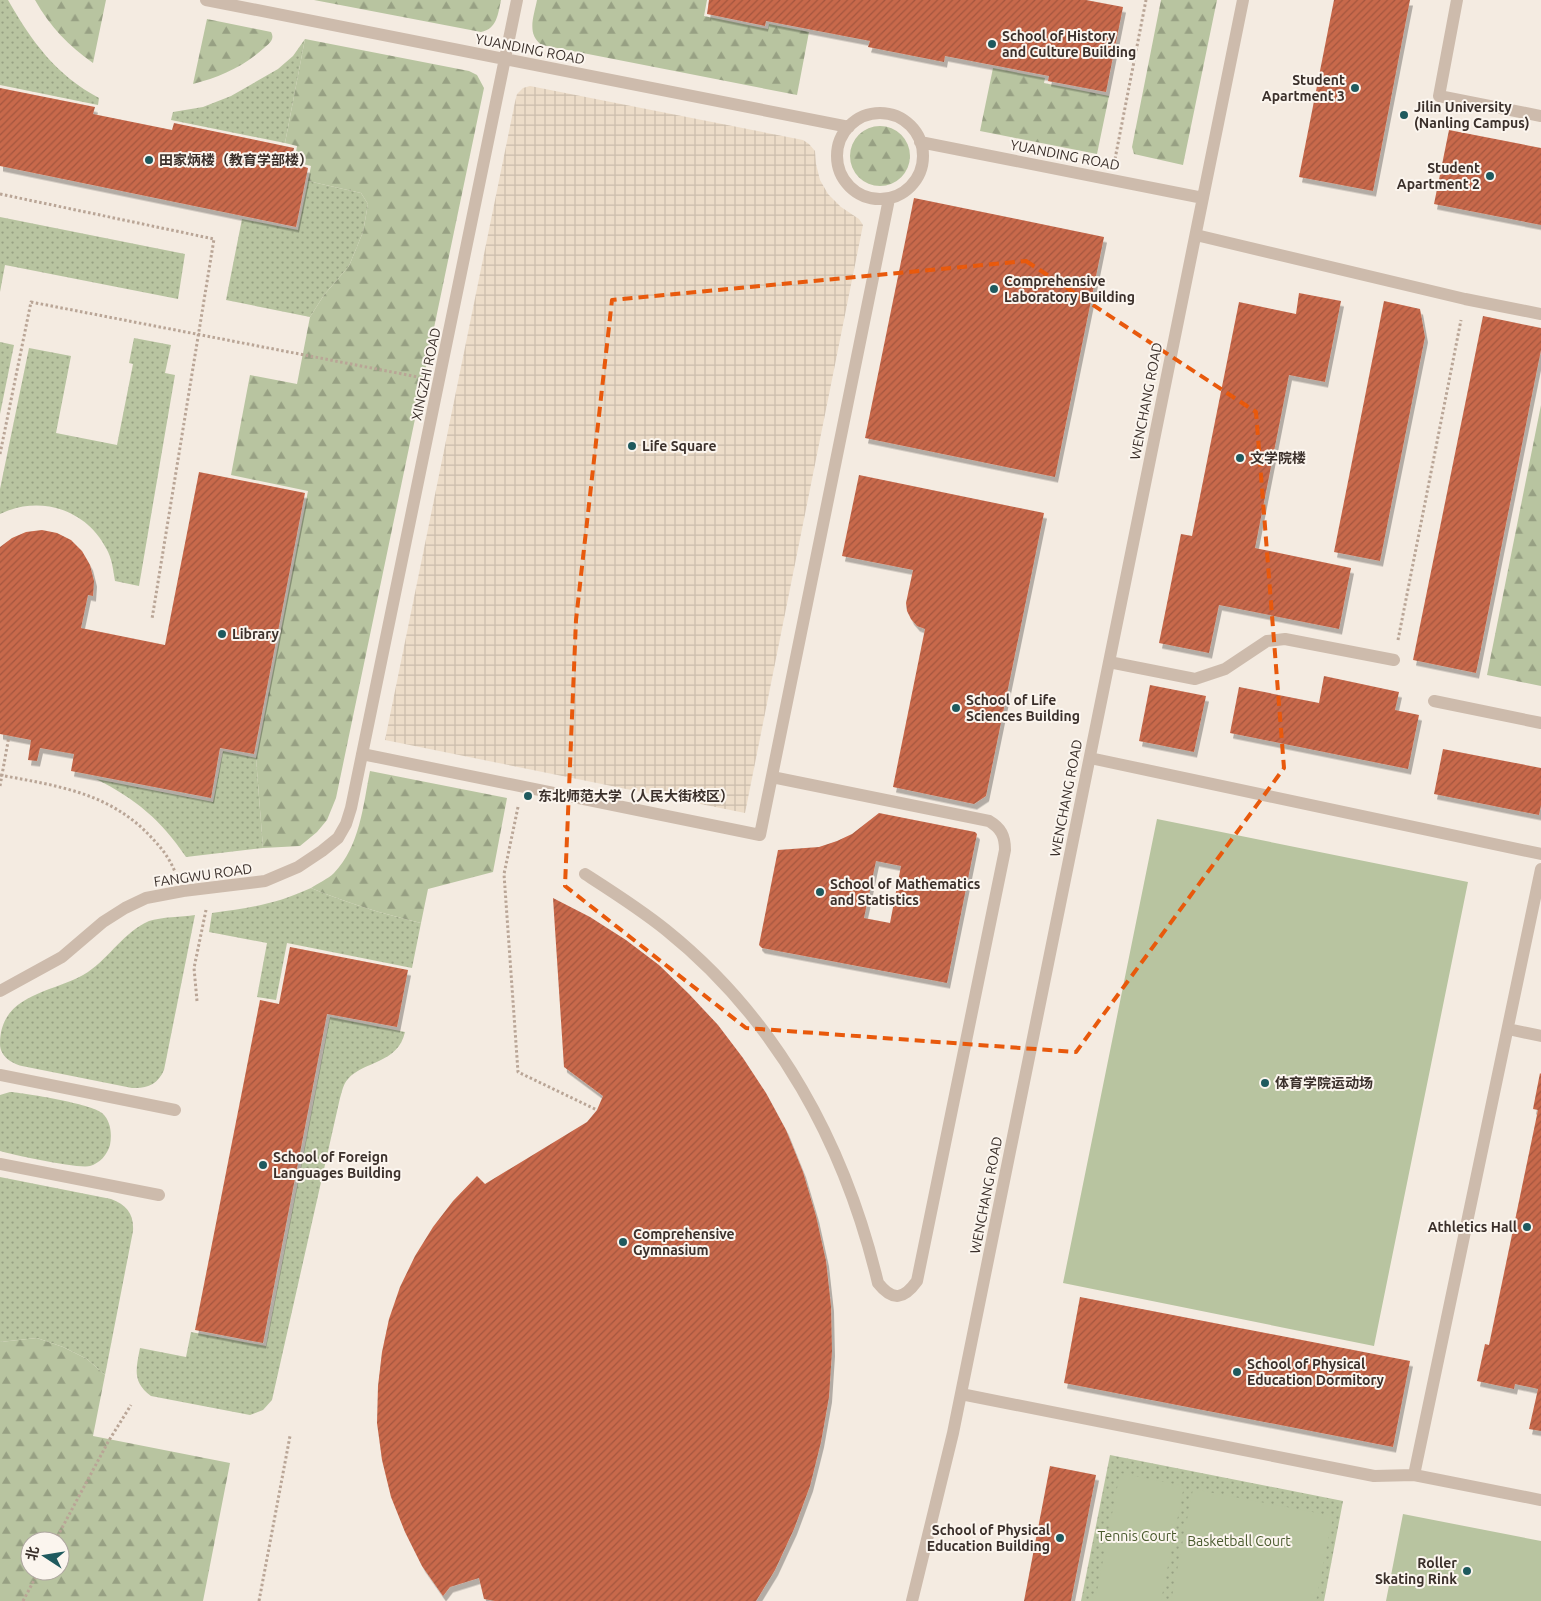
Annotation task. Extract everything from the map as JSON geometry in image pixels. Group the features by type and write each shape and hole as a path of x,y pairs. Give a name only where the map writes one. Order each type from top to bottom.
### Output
{"street":[{"name":"YUANDING ROAD","path":"206,0 849,127"},
{"name":"XINGZHI ROAD","path":"362,754 517,0"},
{"name":"WENCHANG ROAD","path":"912,1601 953,1433 1243,0"},
{"path":"1457,0 1438,96 1541,116"},
{"path":"879,113 893,115 903,120 912,128 920,142 923,160 919,174 912,185 902,194 888,199 875,199 861,195 850,187 842,176 837,162 838,147 843,134 852,123 865,116 879,113"},
{"name":"YUANDING ROAD","path":"920,142 1203,198"},
{"path":"362,754 760,835 888,199"},
{"path":"1196,235 1466,299 1541,314"},
{"path":"1109,662 1195,679 1225,669 1267,641 1285,639 1394,660"},
{"path":"1434,701 1541,723"},
{"name":"FANGWU ROAD","path":"0,991 62,957 103,922 125,908 146,898 183,891 265,881 298,867 322,852 338,838 346,824 362,754"},
{"path":"1090,758 1541,854"},
{"path":"585,874 627,900 667,931 704,964 738,1000 770,1039 798,1081 823,1125 844,1171 861,1219 878,1283 885,1292 892,1296 901,1296 910,1292 917,1281 999,878 1005,840 1001,830 989,822 772,777"},
{"path":"1414,1475 1541,869"},
{"path":"1508,1029 1541,1036"},
{"path":"0,1076 175,1110"},
{"path":"0,1164 159,1195"},
{"path":"960,1394 1374,1476 1414,1475 1541,1500"}],"path":[{"path":"1111,179 1146,0"},
{"path":"0,194 214,239 152,619"},
{"path":"1394,660 1466,299"},
{"path":"0,454 31,302 440,381"},
{"path":"0,786 10,736"},
{"path":"1,775 67,788 110,804 129,817 160,847 172,865 183,891"},
{"path":"522,786 504,874 518,1072 597,1110"},
{"path":"197,1001 194,968 210,888"},
{"path":"60,1531 108,1442 131,1404"},
{"path":"259,1601 290,1436"},
{"path":"23,1601 34,1581"}],"highlighted area":[{"path":"1026,261 1256,412 1284,768 1076,1052 746,1028 565,886 576,620 612,300"}],"green space":[{"path":"0,0 8,0 26,30 46,56 70,79 99,98 98,105 0,85"},
{"path":"35,0 106,0 93,63 61,35 47,19"},
{"path":"314,0 501,0 494,24 481,32"},
{"path":"537,0 707,0 704,16 768,29 769,24 809,32 797,95 542,45 534,36 532,24"},
{"path":"1161,0 1217,0 1183,165 1134,154 1132,147"},
{"path":"207,19 271,32 272,39 256,55 239,66 222,75 193,84"},
{"path":"305,39 285,143 171,120 173,112 203,107 231,96 278,69 293,56"},
{"path":"305,39 469,71 477,75 484,88 336,798 327,820 317,832 300,846 263,848 256,758 308,491 231,475 250,375 297,384 310,317 324,295 349,266 363,232 368,204 361,193 308,181 311,166 303,164 296,152 297,146 285,143"},
{"path":"993,68 1045,78 1044,83 1109,96 1097,154 980,131"},
{"path":"874,126 886,126 897,131 905,139 910,150 908,168 897,181 886,186 874,186 863,181 855,173 850,162 850,150 855,139 863,131"},
{"path":"308,181 361,193 368,204 363,232 349,266 324,295 310,317 226,300 242,219 298,230"},
{"path":"0,217 185,254 178,299 5,265 0,292"},
{"path":"134,338 171,345 165,373 175,375 139,586 115,581 111,560 106,548 97,535 74,515 60,509 45,506 15,508 0,514 0,489 29,348 71,356 56,433 117,445 133,364 129,363"},
{"path":"0,342 14,345 0,414"},
{"path":"1541,405 1541,686 1487,675"},
{"path":"223,751 256,758 263,848 186,857 167,832 147,812 123,794 96,779 213,802"},
{"path":"370,771 507,798 493,872 428,889 421,923 365,908 311,888 334,873 350,851 359,825"},
{"name":"体育学院运动场","path":"1157,819 1468,882 1374,1346 1063,1283"},
{"path":"311,888 365,908 421,923 412,968 287,943 276,1000 257,997 267,943 209,932 212,913 263,905"},
{"path":"195,915 164,1070 159,1079 151,1085 142,1088 132,1088 22,1066 10,1061 4,1055 0,1048 2,1027 9,1014 19,1004 32,996 88,972 132,932 149,921"},
{"path":"330,1017 405,1032 395,1050 388,1056 354,1073 346,1081 343,1088 272,1400 263,1410 250,1415 151,1396 145,1391 138,1380 137,1369 140,1348 186,1357 191,1332 266,1346"},
{"path":"10,1092 86,1106 102,1113 109,1124 111,1132 110,1145 107,1152 94,1165 83,1166 46,1161 0,1151 0,1095"},
{"path":"0,1177 111,1199 125,1207 131,1215 133,1231 105,1375 87,1359 63,1347 37,1338 0,1342"},
{"path":"37,1338 63,1347 87,1359 105,1375 93,1436 230,1463 203,1601 0,1601 0,1342"},
{"name":"Basketball Court","path":"1110,1455 1343,1501 1324,1601 1081,1601"},
{"name":"Tennis Court","path":"1120,1473 1184,1486 1161,1601 1095,1601"},
{"name":"Basketball Court","path":"1193,1489 1333,1516 1316,1601 1171,1601"},
{"name":"Roller Skating Rink","path":"1403,1514 1541,1541 1541,1601 1386,1601"}],"shaded area":[{"name":"Life Square","path":"530,86 803,140 815,151 820,180 828,194 841,207 859,219 863,225 745,813 385,740 515,102 517,94 523,88"}],"building":[{"name":"School of History and Culture Building","path":"709,0 1086,0 1123,7 1106,92 1048,81 1049,76 945,56 944,62 868,47 870,41 766,21 765,26 707,14"},
{"name":"Student Apartment 3","path":"1334,0 1410,0 1373,191 1299,177"},
{"name":"田家炳楼（教育学部楼）","path":"0,88 95,107 93,114 172,130 174,123 294,148 293,153 302,166 308,168 296,227 0,166"},
{"name":"Student Apartment 2","path":"1449,130 1541,148 1541,225 1434,204"},
{"name":"Comprehensive Laboratory Building","path":"914,198 1104,237 1055,477 865,438"},
{"name":"文学院楼","path":"1299,293 1341,301 1325,382 1289,375 1255,548 1351,568 1339,629 1219,605 1209,653 1159,643 1181,534 1192,536 1239,302 1296,314"},
{"path":"1384,301 1420,309 1425,337 1380,561 1334,552"},
{"path":"1483,316 1541,328 1541,350 1476,673 1413,660"},
{"name":"Library","path":"199,472 305,493 254,754 220,748 211,798 71,771 74,754 40,748 37,761 28,760 31,740 0,734 0,547 12,538 26,532 42,530 57,533 71,540 82,551 90,565 94,581 93,596 88,595 81,628 165,645"},
{"name":"School of Life Sciences Building","path":"859,475 1044,513 986,796 974,804 893,787 925,629 917,626 907,611 906,603 913,570 842,556"},
{"path":"1324,676 1399,692 1395,710 1419,715 1408,769 1230,733 1239,687 1319,703"},
{"path":"1150,685 1206,696 1194,752 1139,741"},
{"path":"1443,749 1541,768 1541,805 1539,815 1434,794"},
{"name":"School of Mathematics and Statistics","path":"879,813 975,832 977,834 947,983 762,948 759,945 778,850 819,847 852,834","holes":["876,861 901,866 890,923 864,918"]},
{"name":"Comprehensive Gymnasium","path":"553,898 590,917 626,940 659,965 718,1025 766,1093 786,1130 803,1172 816,1216 826,1261 831,1306 832,1351 829,1397 821,1442 810,1486 794,1529 775,1570 756,1601 495,1601 484,1599 479,1578 450,1587 443,1596 422,1566 405,1532 391,1497 382,1460 377,1423 378,1386 382,1352 389,1319 400,1287 415,1256 433,1227 453,1201 477,1176 485,1184 587,1122 597,1110 603,1096 564,1067"},
{"name":"School of Foreign Languages Building","path":"290,947 408,970 397,1027 327,1014 263,1343 195,1330 260,1000 279,1004"},
{"name":"Athletics Hall","path":"1540,1073 1541,1431 1529,1429 1538,1389 1515,1384 1514,1389 1477,1381 1485,1344 1489,1345 1538,1110 1533,1109"},
{"name":"School of Physical Education Dormitory","path":"1080,1297 1410,1361 1393,1447 1064,1383"},
{"name":"School of Physical Education Building","path":"1050,1466 1096,1475 1071,1601 1024,1601"}],"place":[{"name":"School of History and Culture Building","path":"992,44"},
{"name":"Student Apartment 3","path":"1355,88"},
{"name":"Jilin University (Nanling Campus)","path":"1404,115"},
{"name":"田家炳楼（教育学部楼）","path":"149,160"},
{"name":"Student Apartment 2","path":"1490,176"},
{"name":"Comprehensive Laboratory Building","path":"994,289"},
{"name":"Life Square","path":"632,446"},
{"name":"文学院楼","path":"1240,458"},
{"name":"Library","path":"222,634"},
{"name":"School of Life Sciences Building","path":"956,708"},
{"name":"东北师范大学（人民大街校区）","path":"528,796"},
{"name":"School of Mathematics and Statistics","path":"820,892"},
{"name":"体育学院运动场","path":"1265,1083"},
{"name":"School of Foreign Languages Building","path":"263,1165"},
{"name":"Athletics Hall","path":"1527,1227"},
{"name":"Comprehensive Gymnasium","path":"623,1242"},
{"name":"School of Physical Education Dormitory","path":"1237,1372"},
{"name":"School of Physical Education Building","path":"1060,1538"},
{"name":"Roller Skating Rink","path":"1467,1571"}]}
